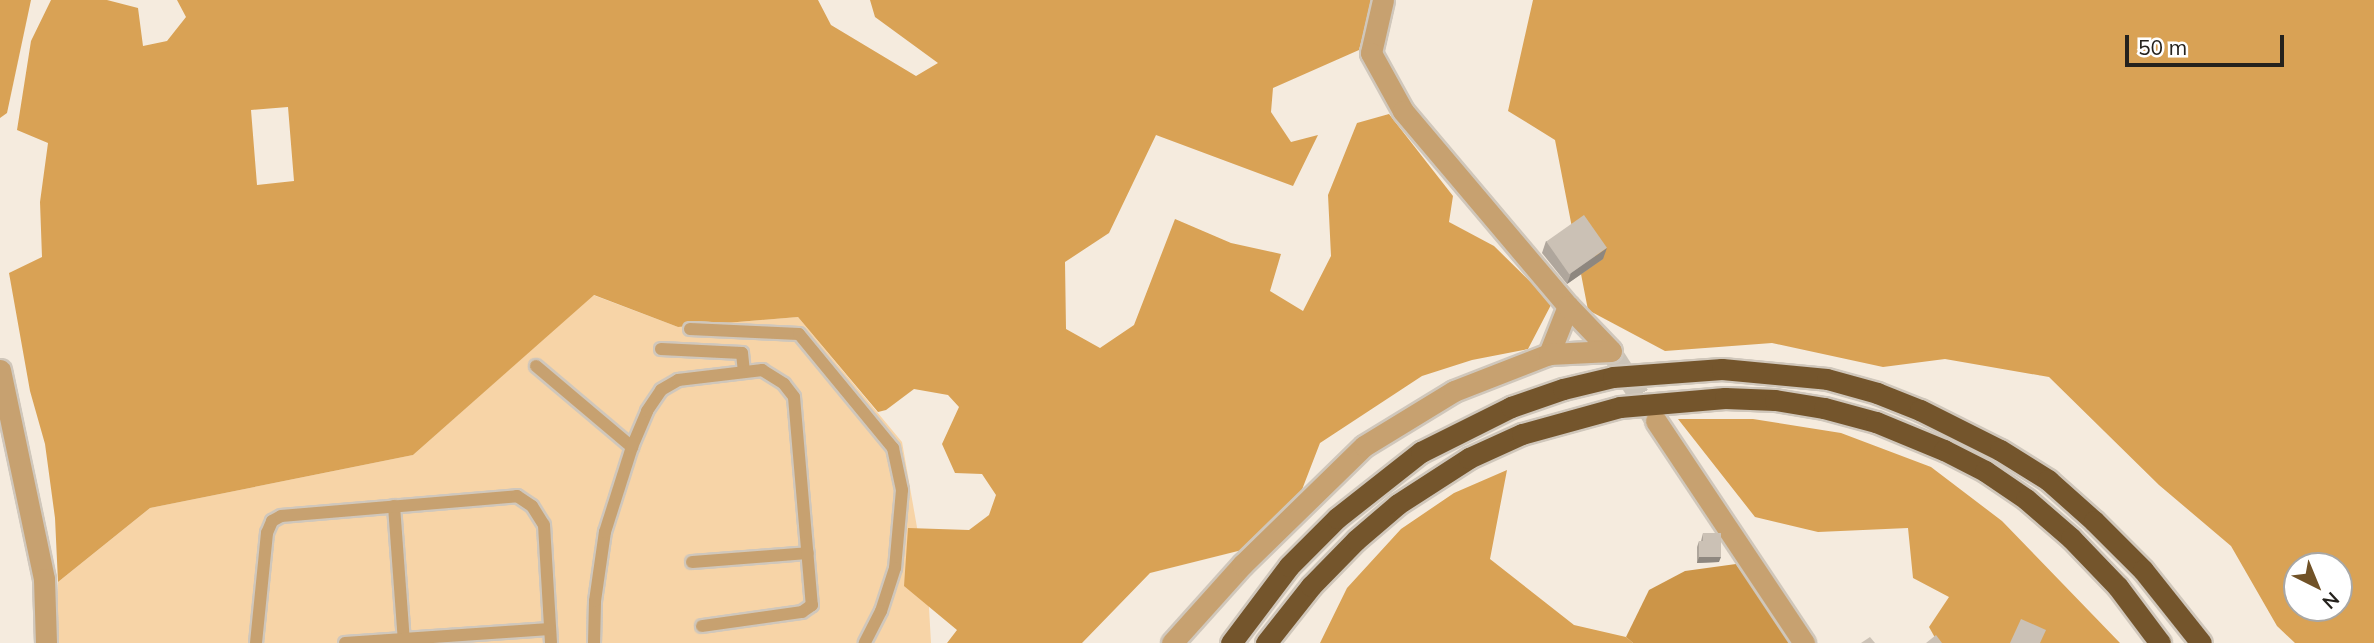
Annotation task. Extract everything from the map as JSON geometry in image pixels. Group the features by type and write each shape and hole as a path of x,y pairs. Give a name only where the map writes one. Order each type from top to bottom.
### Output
{"highway":[{"path":"1231,643 1289,566 1337,518 1421,452 1511,407 1563,389 1614,377 1722,369 1827,379 1877,393 1920,410 2000,450 2048,480 2094,520 2143,570 2202,643"},
{"path":"1266,643 1311,586 1356,540 1398,504 1469,458 1522,434 1608,410 1671,400 1725,398 1812,406 1876,422 1944,450 1985,471 2026,499 2071,538 2118,587 2161,643"}],"street":[{"path":"1172,643 1242,565 1364,446 1454,391 1549,354 1611,351 1568,306 1403,111 1371,53 1383,0"},
{"path":"1549,354 1568,306"},
{"path":"0,370 44,579 46,643"},
{"path":"1656,421 1804,643"}],"lane":[{"path":"690,329 799,334 893,448 902,490 895,568 881,611 865,643"},
{"path":"661,349 742,353 744,372"},
{"path":"536,366 632,447"},
{"path":"594,643 595,601 605,532 632,447 647,411 661,390 678,380 762,370 783,384 794,397 812,605 802,612 702,626"},
{"path":"256,643 267,533 272,521 281,516 517,496 532,506 544,525 551,643"},
{"path":"394,506 404,640"},
{"path":"692,562 808,553"},
{"path":"345,643 550,629"}],"shaded area":[{"path":"0,0 31,0 7,113 0,118"},
{"path":"51,0 107,0 138,8 143,46 167,41 186,17 177,0 818,0 831,25 916,76 938,63 875,17 870,0 1373,0 1359,50 1273,88 1271,112 1291,142 1318,135 1293,186 1156,135 1109,233 1065,262 1066,329 1100,348 1134,325 1175,219 1231,243 1281,254 1270,291 1303,311 1331,256 1328,195 1357,123 1389,114 1453,196 1449,222 1494,246 1552,303 1528,349 1472,360 1422,376 1320,443 1298,500 1254,547 1150,573 1082,643 947,643 957,630 904,586 908,528 969,530 989,515 996,495 982,474 955,473 942,444 959,407 948,395 914,389 886,410 878,412 798,317 678,327 594,295 413,455 150,508 58,582 55,518 45,444 30,391 9,273 42,257 40,202 48,143 17,130 31,41","holes":["288,107 294,181 257,185 251,110"]},
{"path":"1533,0 2374,0 2374,643 2295,643 2277,626 2231,546 2159,485 2049,377 1945,359 1883,367 1772,343 1665,351 1588,310 1555,140 1508,111"},
{"path":"593,295 678,327 798,317 902,442 928,590 931,643 57,643 58,582 150,508 413,455"},
{"path":"1678,419 1753,419 1841,433 1931,467 2002,521 2120,643 1938,643 1929,627 1949,597 1913,578 1908,528 1818,532 1755,517"},
{"path":"1507,470 1490,559 1574,625 1626,637 1633,643 1320,643 1347,588 1401,529 1454,493"},
{"path":"1736,564 1792,643 1633,643 1626,637 1649,590 1685,571"}],"building":[{"path":"1584,215 1607,248 1569,274 1546,241"},
{"path":"1703,533 1721,533 1721,557 1699,557 1699,541 1703,541"},
{"path":"2021,619 2046,630 2040,643 2010,643"},
{"path":"1936,635 1942,643 1926,643"},
{"path":"1870,637 1875,643 1861,643"}],"tunnel":[{"path":"1611,351 1653,417"}]}
